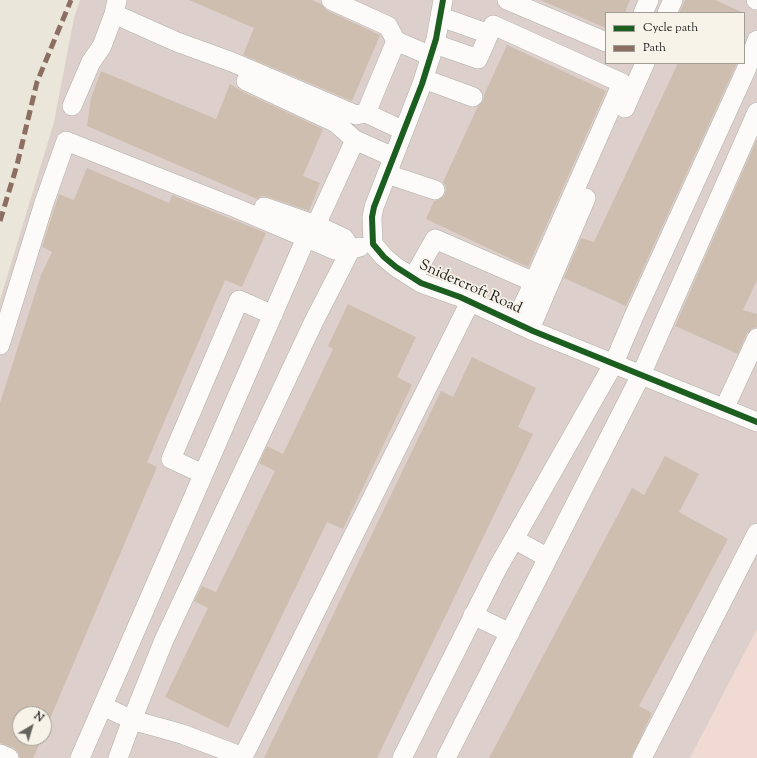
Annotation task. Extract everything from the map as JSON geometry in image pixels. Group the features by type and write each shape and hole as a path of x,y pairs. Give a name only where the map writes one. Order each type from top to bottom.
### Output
{"street":[{"path":"331,0 388,26 396,41 478,59 493,25 622,83 534,282 522,326"},
{"path":"508,0 605,42"},
{"path":"643,12 649,0"},
{"path":"667,12 673,0"},
{"path":"72,106 92,62 102,46 116,7 227,72 336,123 355,140 390,166 435,190"},
{"path":"118,758 167,633 310,328 351,249 373,244 372,217 424,79 433,50 442,9 489,34"},
{"path":"402,758 473,615 514,539 614,364 634,316 746,70 757,40"},
{"path":"366,113 396,41"},
{"path":"177,42 232,62 356,115 366,113 404,131"},
{"path":"522,326 645,64"},
{"path":"424,79 473,97"},
{"path":"446,758 641,375 757,112"},
{"path":"80,758 273,315 355,140"},
{"path":"0,345 44,203 66,141 228,205 311,232 344,238 351,249"},
{"path":"226,190 277,212 311,232"},
{"path":"413,278 435,239 534,282"},
{"name":"Snidercroft Road","path":"373,244 384,257 421,283 757,422"},
{"path":"203,474 171,459 239,300 273,315"},
{"path":"103,706 132,720 182,734 243,757 470,302"},
{"path":"724,409 757,338"},
{"path":"642,758 757,533"},
{"path":"514,539 548,558"},
{"path":"473,615 510,633"},
{"path":"0,754 9,758"}],"shaded area":[{"path":"80,0 757,0 757,629 690,758 0,758 0,300 54,122 74,18"},
{"path":"757,629 757,758 690,758"}],"building":[{"path":"189,0 312,0 321,4 326,10 380,35 352,101 243,55 254,28"},
{"path":"540,0 630,0 625,12 605,12 605,28"},
{"path":"685,0 715,0 742,12 679,12"},
{"path":"507,45 606,91 528,267 426,219 434,201 442,198 445,194 446,187 443,182 478,106 483,101 484,95"},
{"path":"678,64 737,64 626,306 564,278 581,238 594,242"},
{"path":"101,71 216,119 230,84 241,91 323,129 303,176 320,183 309,211 268,197 262,196 257,199 87,126 91,98"},
{"path":"757,139 757,280 743,310 757,314 757,327 751,329 747,333 738,354 675,326"},
{"path":"87,168 169,203 172,195 266,233 242,287 225,280 147,462 157,467 52,714 52,706 12,706 12,746 38,746 33,758 20,758 18,752 14,748 0,743 0,403 41,275 52,252 42,247 59,194 74,200"},
{"path":"348,304 416,337 397,377 412,385 343,529 327,522 228,728 165,697 208,608 194,601 202,586 216,592 275,471 259,463 267,446 283,454 333,349 328,346"},
{"path":"472,357 536,388 518,427 533,434 377,758 264,758 441,391 453,397"},
{"path":"665,456 699,474 679,512 728,539 639,706 652,713 631,758 489,758 632,488 644,495"}],"marked path":[{"path":"0,221 17,165 37,82 71,0"}],"cycle path":[{"path":"443,0 436,39 422,84 374,207 372,217 373,244 384,257 396,267 421,283 460,297 533,331 757,422"}]}
